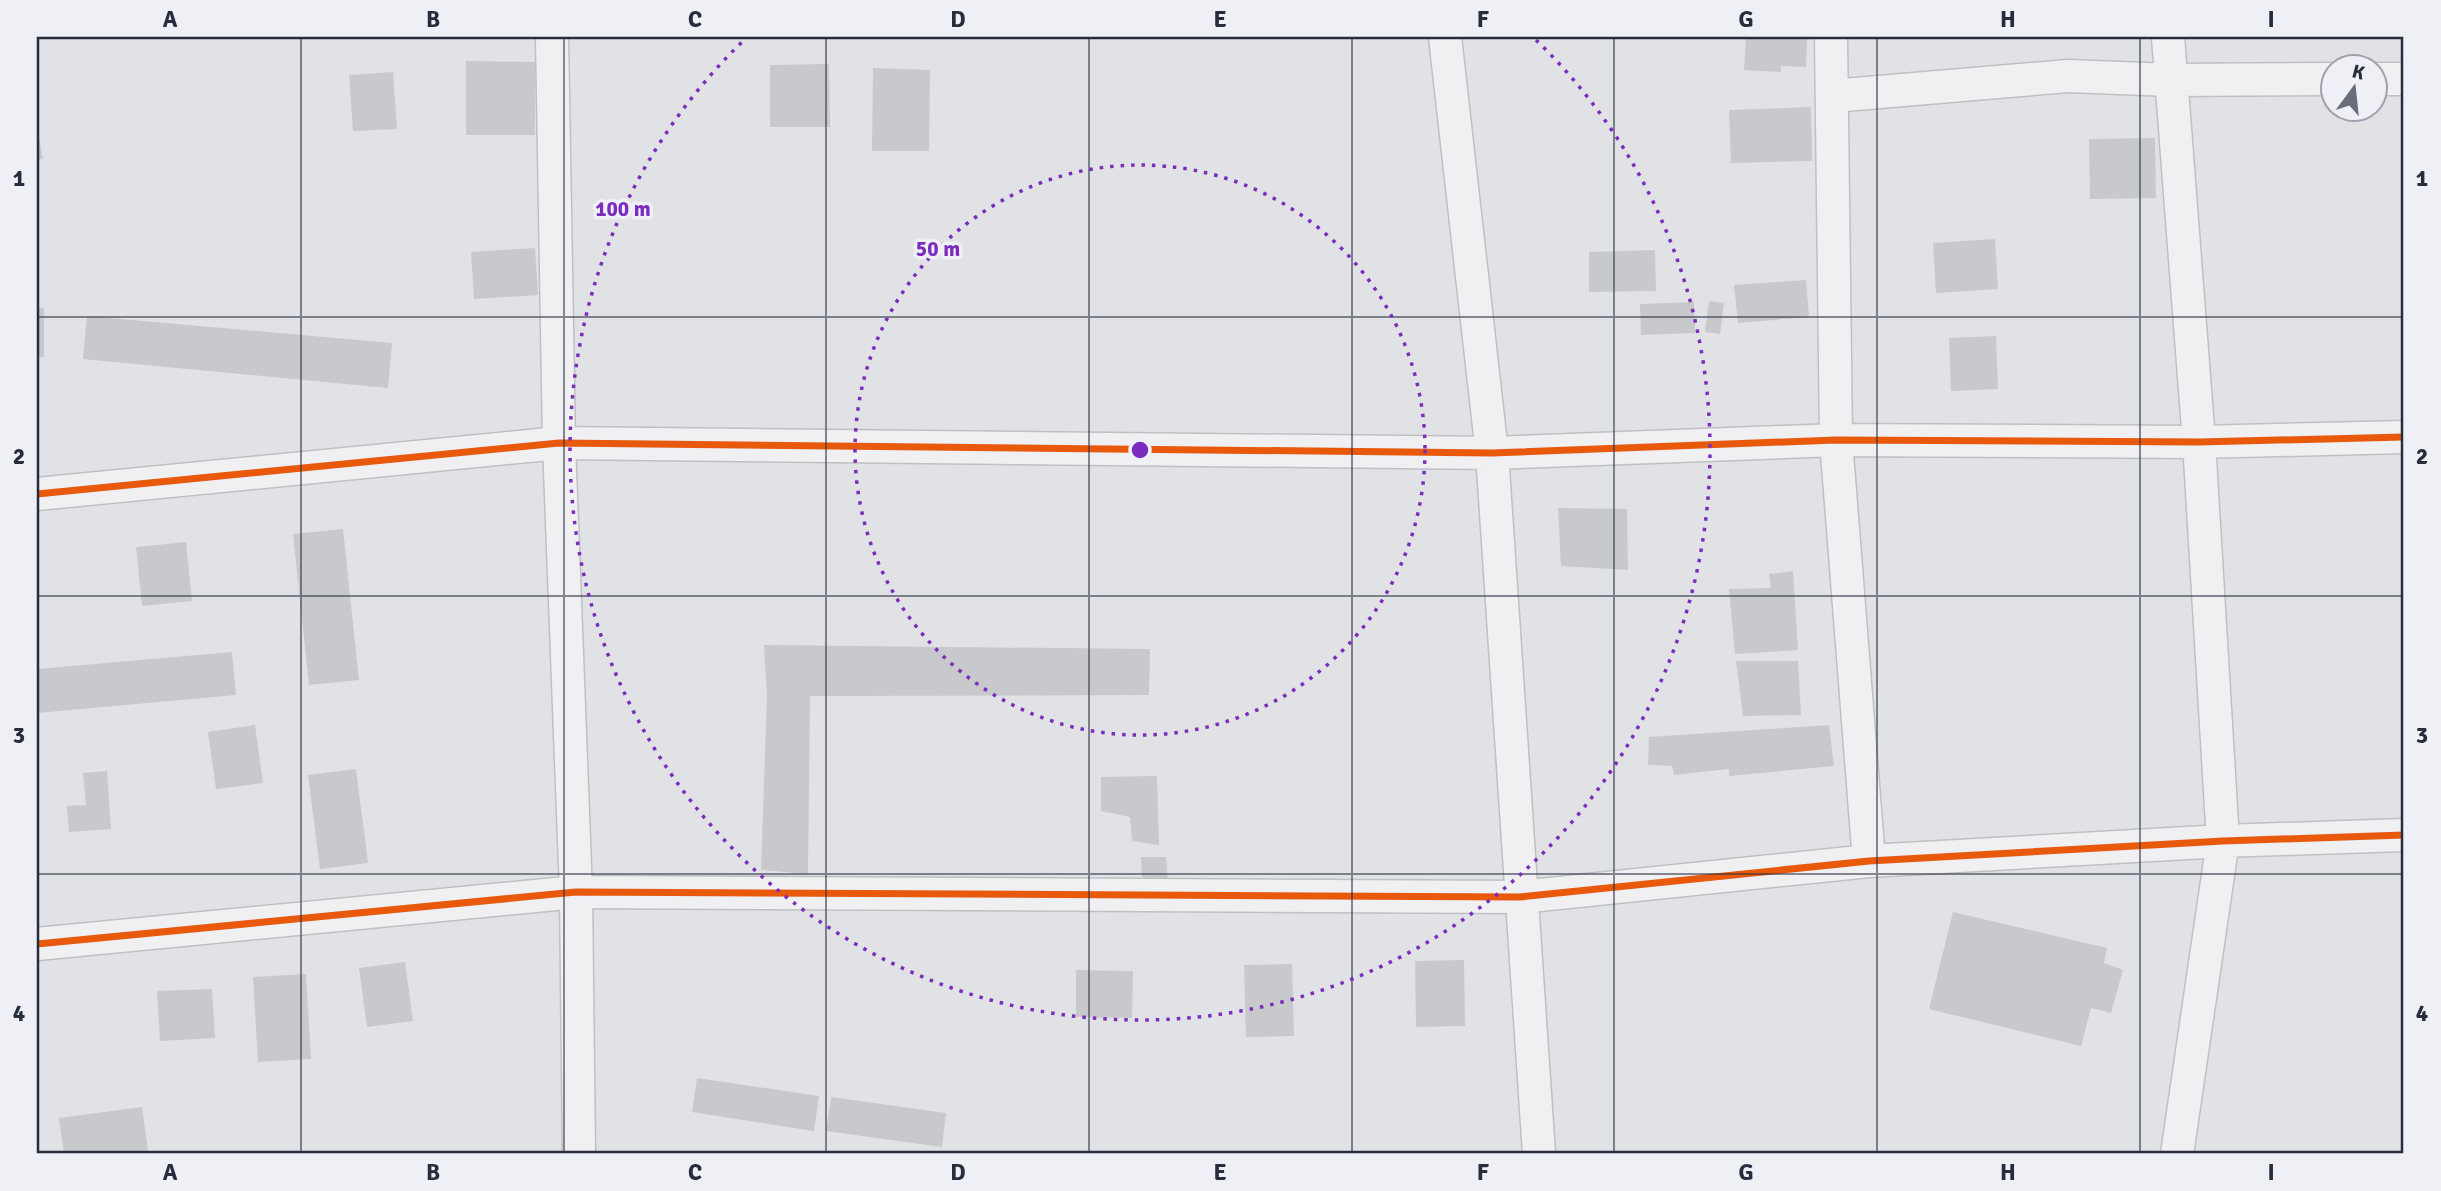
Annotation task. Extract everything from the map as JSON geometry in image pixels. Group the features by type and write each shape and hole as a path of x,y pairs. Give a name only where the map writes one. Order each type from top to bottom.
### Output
{"street":[{"path":"552,37 559,443 576,892 579,1154"},
{"path":"1445,37 1492,453 1539,1154"},
{"path":"1830,37 1836,440 1869,862"},
{"path":"2168,37 2199,442 2223,841 2177,1154"},
{"path":"1832,96 2068,76 2171,80 2318,79"},
{"path":"37,494 559,443 1492,453 1836,440 2199,442 2404,437"},
{"path":"37,944 576,892 1520,897 1869,862 2223,841 2404,835"}],"building":[{"path":"1746,37 1807,37 1806,67 1781,66 1781,72 1744,70"},
{"path":"466,61 535,62 535,135 466,135"},
{"path":"829,64 830,127 770,127 770,65"},
{"path":"873,68 930,70 929,151 872,151"},
{"path":"393,72 397,129 353,131 349,75"},
{"path":"1811,107 1812,161 1731,163 1729,110"},
{"path":"37,127 43,159 37,160"},
{"path":"2155,138 2156,198 2090,199 2089,139"},
{"path":"1995,239 1998,289 1936,293 1933,243"},
{"path":"535,248 538,295 474,299 471,252"},
{"path":"1655,250 1656,291 1589,292 1589,252"},
{"path":"1806,280 1809,317 1738,323 1734,285"},
{"path":"1709,301 1724,303 1720,334 1705,332"},
{"path":"1694,302 1695,333 1641,335 1640,304"},
{"path":"37,308 44,308 44,357 37,358"},
{"path":"87,316 392,343 388,388 83,359"},
{"path":"1996,336 1998,389 1951,391 1949,338"},
{"path":"1558,508 1627,509 1628,570 1561,566"},
{"path":"343,529 359,680 309,685 293,534"},
{"path":"186,542 192,601 142,606 136,547"},
{"path":"1793,571 1798,650 1735,654 1729,589 1771,588 1769,574"},
{"path":"764,645 1150,649 1149,695 810,696 808,874 761,870 767,696"},
{"path":"232,652 236,695 37,713 37,669"},
{"path":"1736,661 1798,661 1801,715 1743,716"},
{"path":"255,725 263,783 216,789 208,732"},
{"path":"1829,725 1834,766 1729,776 1729,769 1674,775 1672,766 1648,765 1649,737"},
{"path":"356,769 368,863 320,869 308,775"},
{"path":"107,771 111,829 69,832 67,806 86,805 83,773"},
{"path":"1157,776 1159,845 1132,841 1130,817 1101,811 1101,777"},
{"path":"1141,857 1166,857 1168,881 1142,877"},
{"path":"1953,912 2107,948 2104,963 2123,970 2111,1013 2091,1008 2081,1046 1929,1009"},
{"path":"1464,960 1465,1026 1416,1027 1415,961"},
{"path":"405,962 413,1021 367,1027 359,968"},
{"path":"1292,964 1294,1036 1246,1037 1244,965"},
{"path":"1076,970 1133,971 1132,1018 1076,1017"},
{"path":"306,974 311,1059 258,1062 253,977"},
{"path":"212,989 215,1038 160,1041 157,991"},
{"path":"697,1078 819,1096 814,1131 692,1112"},
{"path":"831,1097 946,1113 942,1147 826,1131"},
{"path":"142,1107 148,1151 64,1154 59,1118"}],"cycle path":[{"path":"37,494 559,443 1492,453 1836,440 2199,442 2404,437"},
{"path":"37,944 576,892 1520,897 1869,861 2223,841 2404,835"}]}
